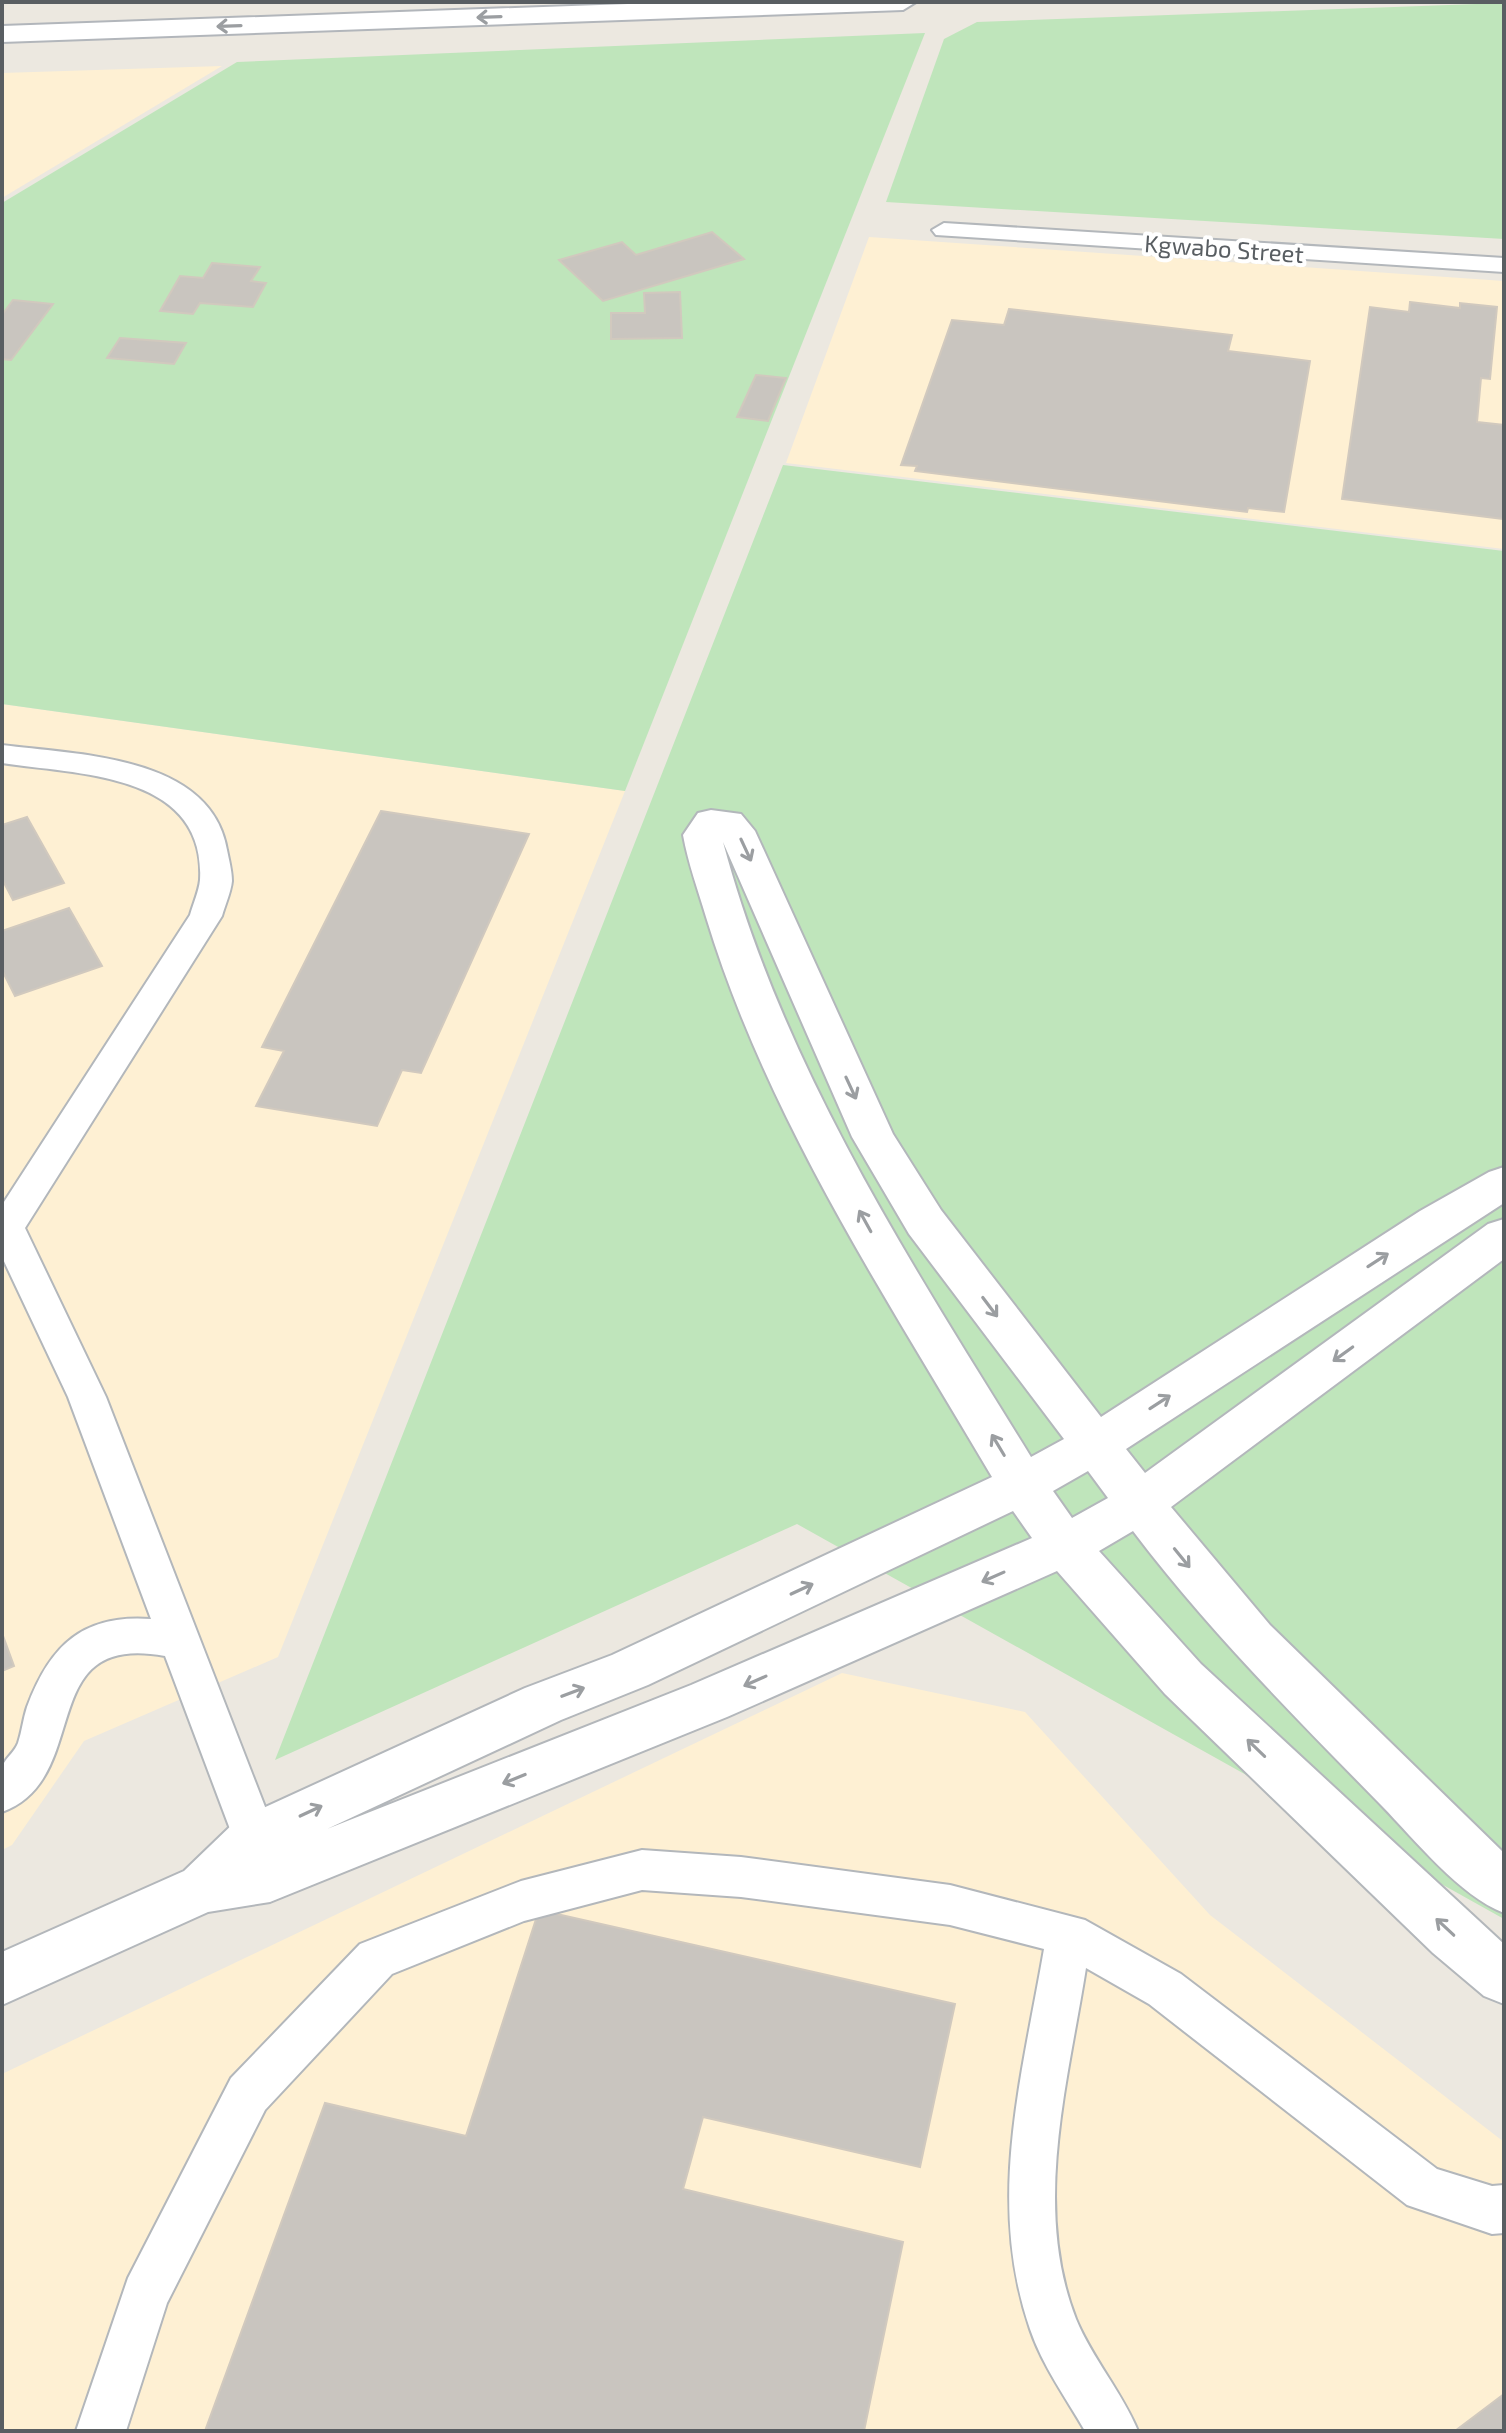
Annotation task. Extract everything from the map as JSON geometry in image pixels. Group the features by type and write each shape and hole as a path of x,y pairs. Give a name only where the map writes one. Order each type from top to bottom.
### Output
{"street":[{"path":"2,34 903,2"},
{"path":"1504,1888 1252,1640 1139,1504 925,1222 873,1137 741,840 728,823 711,822 702,835 704,845 743,971 775,1048 875,1240 1022,1485 1065,1546 1183,1679 1452,1935 1504,1978"},
{"path":"2,1979 203,1888 543,1704 630,1670 1022,1485 1095,1445 1436,1223 1504,1183"},
{"path":"263,1857 709,1701 1065,1546 1139,1504 1504,1236"}],"lane":[{"name":"Kgwabo Street","path":"944,230 1504,265"},
{"path":"2,754 113,770 168,787 197,810 210,842 216,880 206,916 4,1223 87,1397 263,1857"},
{"path":"2,1793 32,1760 43,1734 48,1708 73,1660 93,1643 117,1634 130,1633 180,1641"},
{"path":"101,2431 145,2295 248,2094 376,1959 521,1901 642,1870 741,1877 950,1905 1069,1935 1165,1989 1424,2188 1492,2210 1504,2209"},
{"path":"1069,1935 1031,2163 1033,2244 1054,2328 1113,2431"}],"shaded area":[{"path":"222,66 2,198 2,73"},
{"path":"869,237 1504,281 1504,549 786,463"},
{"path":"2,704 625,791 278,1657 84,1741 12,1845 2,1850"},
{"path":"842,1673 1025,1712 1210,1915 1504,2142 1504,2431 2,2431 2,2074"}],"green space":[{"path":"1504,3 1504,239 886,202 944,39 977,22"},
{"path":"925,33 625,791 2,704 2,203 237,62"},
{"path":"783,465 1504,551 1504,1919 797,1524 275,1760"}],"building":[{"path":"712,232 744,259 603,301 559,260 622,242 636,255"},
{"path":"212,263 260,267 251,281 266,283 253,307 200,303 193,314 160,311 180,276 203,278"},
{"path":"680,292 682,338 611,339 611,313 645,313 644,293"},
{"path":"13,300 53,304 11,360 2,359 2,315"},
{"path":"1410,302 1460,308 1460,303 1497,307 1490,379 1481,378 1477,422 1504,425 1504,519 1342,499 1370,307 1409,312"},
{"path":"1009,309 1232,335 1228,351 1310,361 1284,512 1248,508 1247,512 915,471 917,466 901,465 952,320 1004,325"},
{"path":"120,338 186,343 174,364 107,358"},
{"path":"756,375 786,378 768,421 737,417"},
{"path":"381,811 529,834 421,1073 402,1070 377,1126 256,1106 284,1051 262,1047"},
{"path":"27,817 64,883 13,900 2,879 2,825"},
{"path":"69,908 102,966 15,996 2,970 2,931"},
{"path":"2,1633 14,1666 2,1671"},
{"path":"539,1910 955,2004 920,2167 703,2117 683,2189 903,2242 864,2431 205,2431 325,2103 466,2136"},
{"path":"1504,2394 1504,2431 1455,2431"}]}
